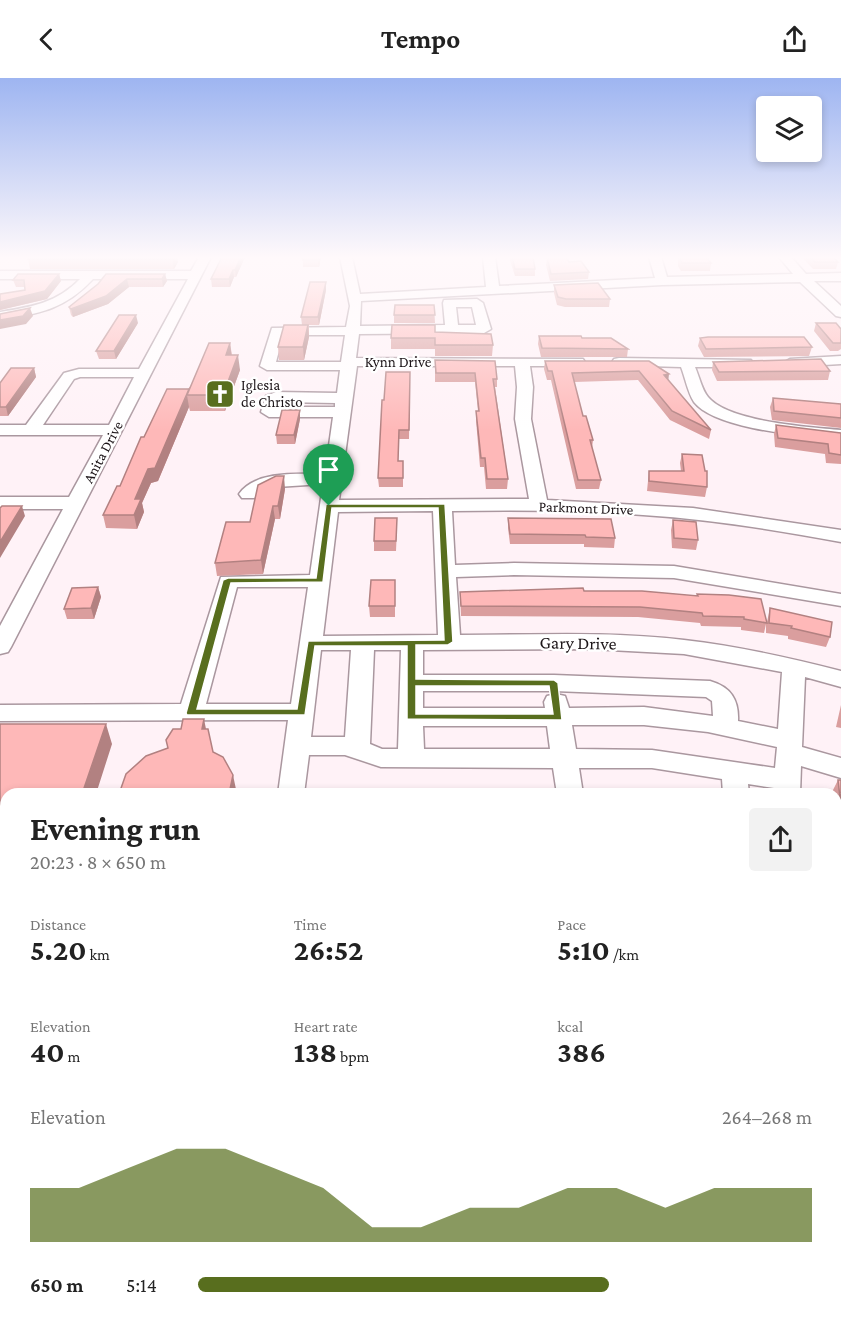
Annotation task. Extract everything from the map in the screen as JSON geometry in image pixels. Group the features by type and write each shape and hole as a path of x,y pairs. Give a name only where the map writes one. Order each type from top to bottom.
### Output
{"street":[{"name":"Anita Drive","path":"0,647 174,315"},
{"path":"292,788 333,479 334,405 350,364 354,315"},
{"path":"450,315 452,329"},
{"path":"354,330 484,329 480,315"},
{"name":"Kynn Drive","path":"354,330 324,349 350,364 522,362 766,364 841,360"},
{"path":"522,362 525,387 523,419 539,506"},
{"path":"686,362 701,400 726,415 768,427 841,435"},
{"path":"32,430 69,376 79,373 144,373"},
{"path":"0,430 115,430"},
{"path":"248,494 258,486 270,482 333,479"},
{"path":"0,503 76,503"},
{"name":"Parkmont Drive","path":"329,506 539,506 643,510 781,525 841,536"},
{"path":"442,506 448,642"},
{"path":"445,571 514,569 674,572 841,600"},
{"path":"191,713 228,580 320,580"},
{"name":"Gary Drive","path":"311,643 591,642 684,647 794,667 841,679"},
{"path":"357,750 363,643"},
{"path":"411,758 412,643"},
{"path":"297,746 347,746 381,758 652,759 735,783 787,787 794,667"},
{"path":"411,683 554,683 711,689 722,694 727,702 725,726"},
{"path":"554,683 569,788"},
{"path":"0,713 302,712"},
{"path":"411,717 644,716 725,726 789,747 841,768"}],"building":[{"path":"0,315 24,315 23,316 0,320"},
{"path":"119,315 136,315 114,351 96,351"},
{"path":"302,315 318,315 318,317 301,317"},
{"path":"816,323 836,323 841,329 841,343 833,343"},
{"path":"284,325 308,325 303,347 278,347"},
{"path":"392,325 435,325 435,332 491,334 493,345 435,345 435,338 391,338"},
{"path":"539,336 611,338 628,349 542,348"},
{"path":"804,337 812,347 706,349 700,338"},
{"path":"209,343 230,343 226,355 238,355 223,395 187,395"},
{"path":"821,359 830,371 719,372 713,362"},
{"path":"435,360 495,361 497,379 493,379 508,479 487,479 485,458 481,458 475,373 436,373"},
{"path":"545,361 649,361 669,374 664,375 711,430 672,411 639,371 572,373 583,416 586,416 593,440 590,440 601,480 578,480 552,371 548,371"},
{"path":"11,368 34,368 6,407 0,407 0,383"},
{"path":"386,372 410,372 409,430 399,430 398,461 403,461 403,478 378,478 382,400 384,400"},
{"path":"167,389 189,389 155,468 148,469 135,499 141,499 134,515 103,515 117,486 120,486 141,437 144,437"},
{"path":"773,398 841,404 841,418 774,411"},
{"path":"282,410 300,410 294,435 276,435"},
{"path":"776,425 841,433 841,455 829,453 828,444 778,438"},
{"path":"682,454 702,455 705,471 707,471 707,487 649,481 649,471 684,471"},
{"path":"276,476 284,476 278,506 273,506 261,560 215,563 226,522 250,522 258,485"},
{"path":"2,506 22,506 0,542 0,508"},
{"path":"375,518 397,518 396,541 374,541"},
{"path":"508,518 611,519 615,538 586,537 585,535 510,534"},
{"path":"673,520 696,522 698,540 674,538"},
{"path":"371,580 395,580 395,606 369,606"},
{"path":"98,587 91,608 64,609 72,588"},
{"path":"583,588 584,591 642,591 698,596 697,594 729,595 761,599 767,623 744,619 744,617 703,616 702,613 640,607 461,606 460,592"},
{"path":"770,608 832,622 830,637 791,628 792,626 769,623"},
{"path":"183,719 204,719 202,729 208,729 213,752 223,757 233,775 230,788 121,788 126,774 146,756 168,748 166,740 173,729 181,729"},
{"path":"0,724 106,724 84,788 0,788"}],"place":[{"name":"Iglesia de Christo","path":"220,394"}],"route":[{"path":"329,506 320,580 228,580 191,713 302,712 311,643 412,643 411,717 558,717 554,683 411,683 412,643 448,642 442,506 329,506"}]}
